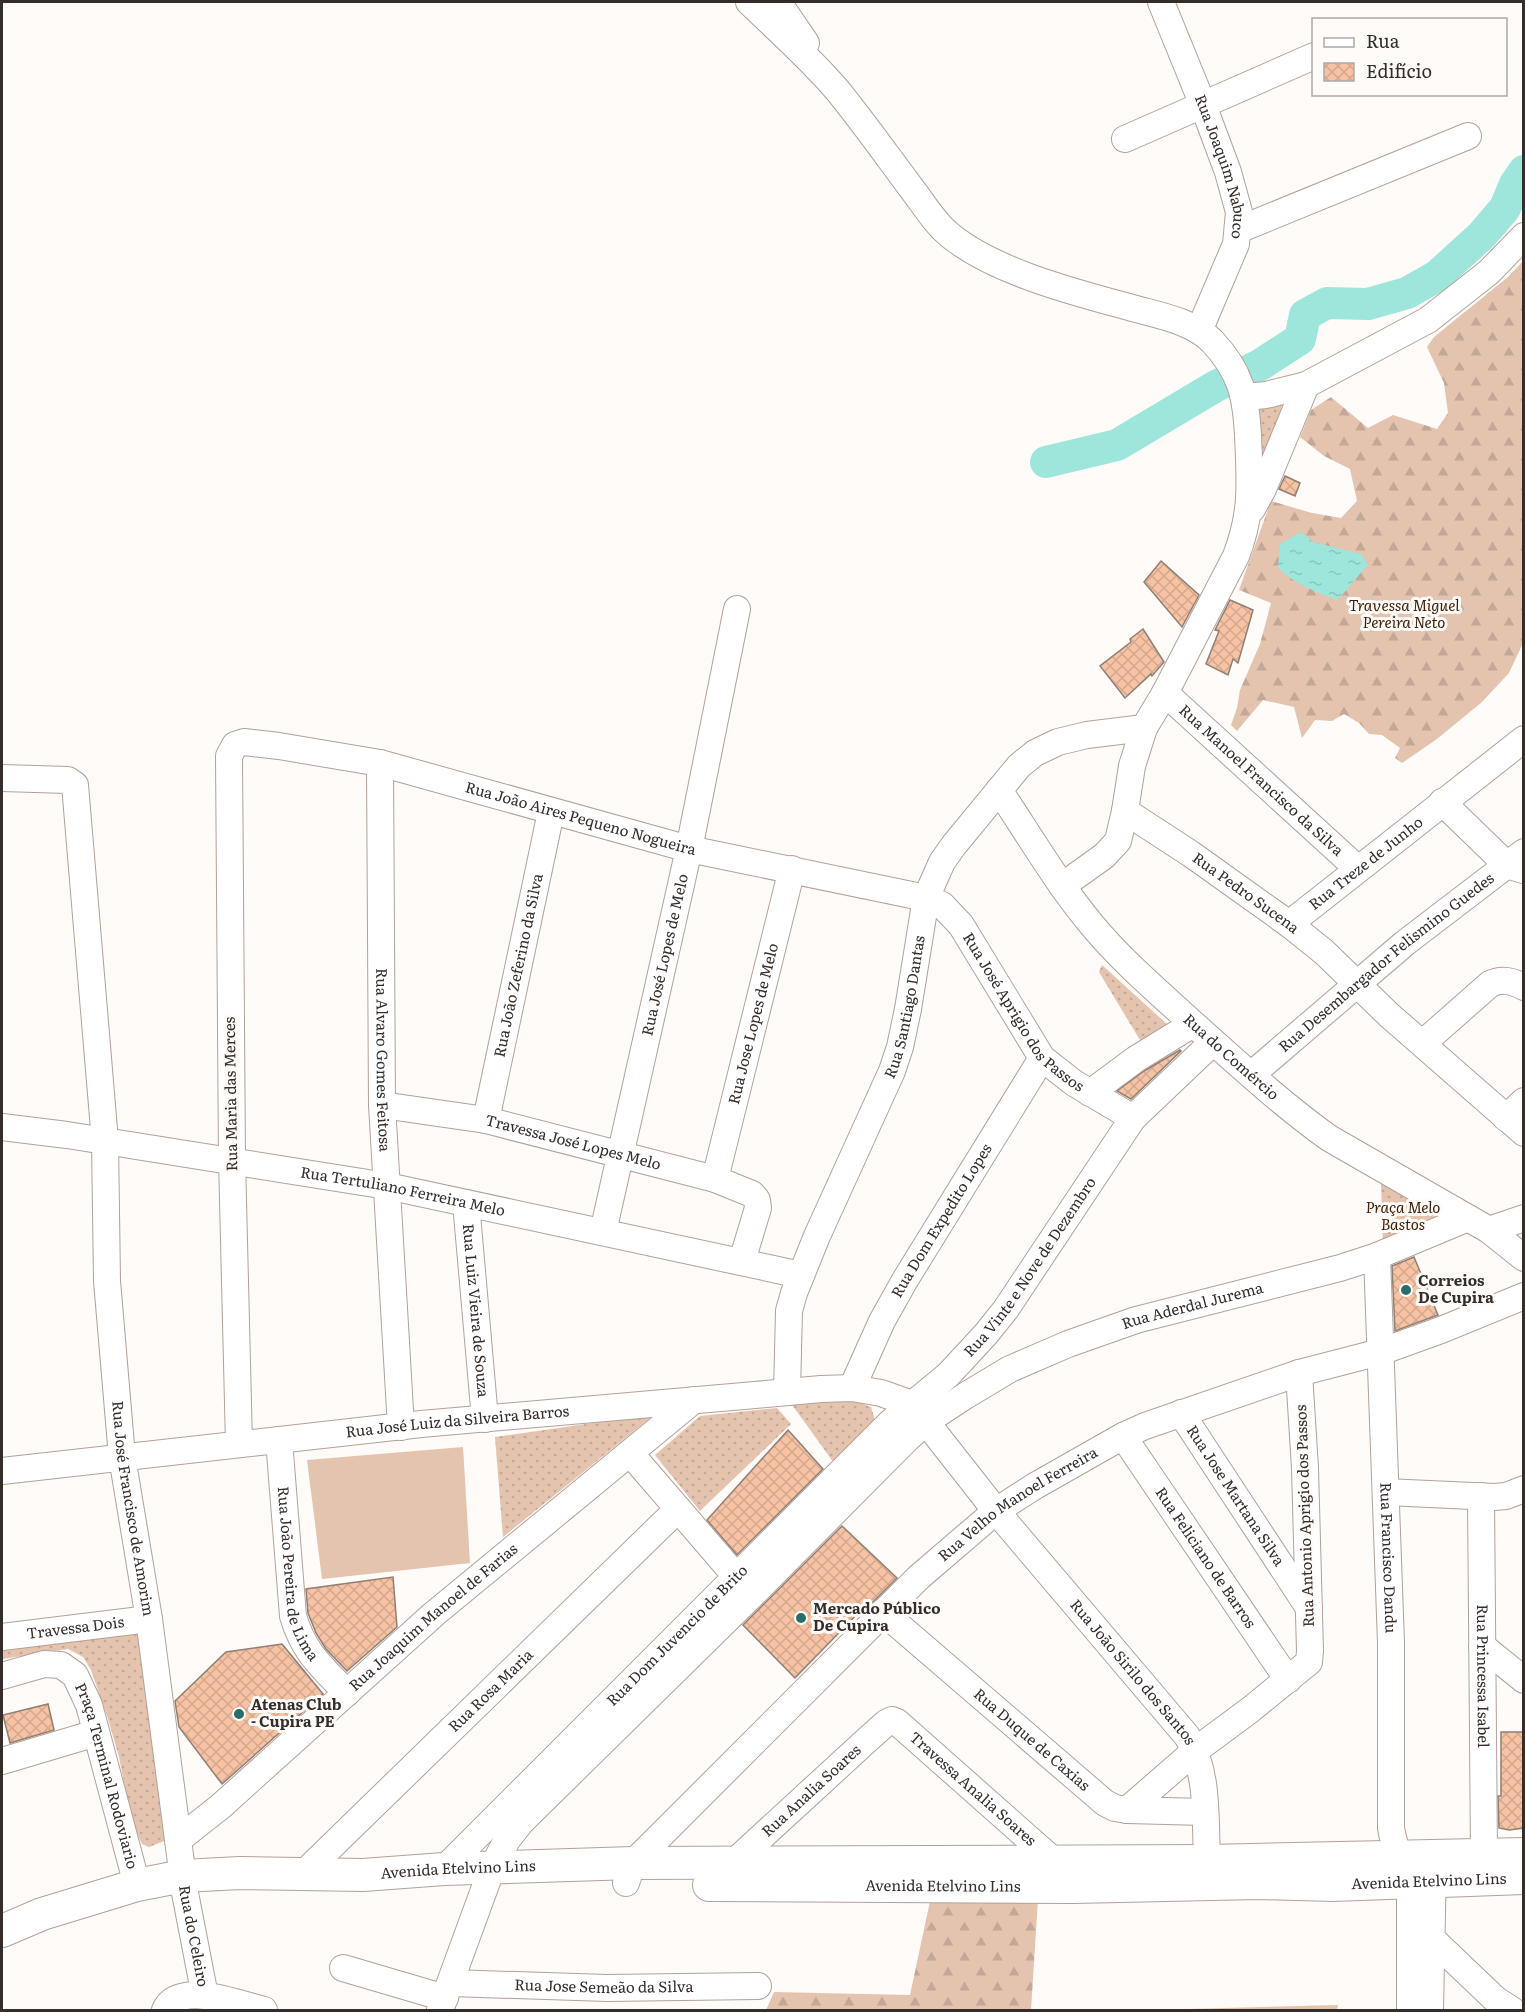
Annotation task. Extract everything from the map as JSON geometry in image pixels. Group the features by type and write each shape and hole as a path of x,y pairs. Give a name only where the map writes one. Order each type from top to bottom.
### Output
{"main road":[{"name":"Avenida Etelvino Lins","path":"629,1873 732,1864 963,1874 1054,1861 1207,1861 1333,1885 1484,1856 1524,1854"},
{"name":"Avenida Etelvino Lins","path":"2,1931 42,1914 137,1885 183,1875 304,1873 363,1875 444,1869 490,1876"},
{"name":"Avenida Etelvino Lins","path":"1418,1869 1524,1878"},
{"name":"Avenida Etelvino Lins","path":"363,1875 407,1882 490,1876 629,1873 1258,1872"}],"street":[{"path":"749,2 838,90"},
{"path":"778,2 838,90 943,229 989,259 1034,279 1170,319 1206,336 1243,390 1250,473 1249,514 1245,533 1236,556 1165,693 1144,728 1131,766 1122,831 1113,849 1062,886"},
{"name":"Rua Joaquim Nabuco","path":"1161,2 1203,105 1235,193 1239,212 1238,230 1231,257 1206,336"},
{"path":"1125,139 1312,57"},
{"path":"1238,230 1468,136"},
{"path":"1243,390 1274,393 1306,385 1428,320 1489,272 1524,236"},
{"path":"1249,514 1263,489 1306,385"},
{"name":"Rua José Lopes de Melo","path":"603,1232 688,849 737,609"},
{"name":"Rua Manoel Francisco da Silva","path":"1165,693 1358,869"},
{"name":"Rua Santiago Dantas","path":"787,1392 789,1311 801,1275 892,1071 908,1009 926,898 942,862 1019,766 1035,753 1058,742 1087,735 1144,728"},
{"name":"Rua Treze de Junho","path":"1289,924 1524,739"},
{"name":"Rua João Aires Pequeno Nogueira","path":"235,745 244,742 279,746 380,763 688,849 926,898"},
{"name":"Rua Maria das Merces","path":"235,745 231,748 229,756 232,1160 239,1444"},
{"name":"Rua Alvaro Gomes Feitosa","path":"380,763 382,1105 401,1427"},
{"name":"Rua José Francisco de Amorim","path":"2,778 69,780 75,785 105,1140 108,1291 122,1457 149,1619 183,1875"},
{"name":"Rua do Comércio","path":"999,790 1062,886 1100,934 1137,973 1213,1042 1306,1122 1329,1138 1479,1224 1524,1258"},
{"path":"1442,802 1518,862"},
{"name":"Rua Pedro Sucena","path":"1125,811 1191,854 1289,924 1359,984 1389,1015 1518,1117"},
{"name":"Rua João Zeferino da Silva","path":"486,1120 551,812"},
{"name":"Rua Desembargador Felismino Guedes","path":"1251,1075 1405,943 1518,862"},
{"name":"Rua Jose Lopes de Melo","path":"715,1179 792,869"},
{"name":"Rua José Aprigio dos Passos","path":"926,898 942,904 961,925 1042,1058 1090,1093 1133,1118"},
{"path":"1423,1043 1497,980 1524,987"},
{"path":"1090,1093 1136,1059 1193,1024"},
{"name":"Rua Vinte e Nove de Dezembro","path":"920,1412 948,1375 986,1335 1006,1309 1133,1118 1213,1042"},
{"name":"Rua Dom Expedito Lopes","path":"852,1388 882,1321 904,1280 1042,1058"},
{"name":"Travessa José Lopes Melo","path":"382,1105 486,1120 715,1179 752,1194 757,1200 758,1209 742,1261"},
{"name":"Rua Tertuliano Ferreira Melo","path":"2,1127 105,1140 387,1186 801,1275"},
{"name":"Rua Luiz Vieira de Souza","path":"466,1203 485,1419"},
{"name":"Rua Aderdal Jurema","path":"920,1412 1068,1344 1136,1320 1330,1271 1479,1224 1524,1218"},
{"name":"Rua Francisco Dandu","path":"1377,1256 1391,1643 1391,1828 1418,1869"},
{"name":"Rua Velho Manoel Ferreira","path":"629,1873 919,1576 996,1511 1122,1436 1180,1413 1299,1373 1380,1352 1524,1296"},
{"path":"986,1335 1010,1369"},
{"name":"Rua Antonio Aprigio dos Passos","path":"1288,1680 1310,1659 1305,1468 1299,1373"},
{"name":"Rua José Luiz da Silveira Barros","path":"2,1471 401,1427 787,1392 852,1388 881,1392 920,1412"},
{"name":"Rua Joaquim Manoel de Farias","path":"178,1840 221,1806 434,1614 694,1400"},
{"name":"Rua João Sirilo dos Santos","path":"920,1412 996,1511 1174,1720 1196,1750 1205,1812 1207,1861"},
{"name":"Rua Dom Juvencio de Brito","path":"445,1997 490,1876 507,1840 543,1798 744,1586 891,1422 920,1412"},
{"name":"Rua Jose Martana Silva","path":"1180,1413 1309,1609"},
{"name":"Rua Feliciano de Barros","path":"1122,1436 1288,1680"},
{"name":"Rua João Pereira de Lima","path":"279,1440 293,1616 305,1648 347,1693"},
{"path":"630,1453 744,1586"},
{"path":"1386,1492 1509,1498"},
{"name":"Rua Princessa Isabel","path":"1484,1856 1482,1646 1509,1498"},
{"name":"Rua Rosa Maria","path":"304,1873 678,1509"},
{"name":"Rua Dom Juvencio de Brito","path":"444,1869 744,1586"},
{"name":"Rua Duque de Caxias","path":"883,1612 1095,1796 1115,1808 1126,1810 1205,1812"},
{"name":"Travessa Dois","path":"2,1636 149,1619"},
{"path":"1482,1646 1524,1680"},
{"name":"Praça Terminal Rodoviario","path":"2,1676 44,1664 61,1665 69,1669 81,1685 137,1885"},
{"path":"1126,1810 1196,1750 1288,1680"},
{"name":"Travessa Analia Soares","path":"892,1720 1054,1861"},
{"name":"Rua Analia Soares","path":"732,1864 867,1740 892,1720"},
{"path":"2,1761 96,1733"},
{"path":"1418,1869 1431,1938 1430,2010"},
{"path":"1410,2010 1411,1917 1418,1869"},
{"name":"Rua do Celeiro","path":"183,1875 205,1996"},
{"path":"1431,1938 1495,2000 1512,2010"},
{"name":"Rua Jose Semeão da Silva","path":"343,1968 445,1997 603,1999 758,1986"},
{"path":"169,2005 187,1995 205,1996 264,2010"}],"green space":[{"name":"Travessa Miguel Pereira Neto","path":"1523,261 1524,641 1509,673 1482,702 1437,739 1402,763 1395,758 1400,748 1382,735 1369,734 1359,723 1344,714 1332,721 1315,720 1302,738 1294,707 1263,700 1237,731 1231,725 1240,690 1260,644 1271,603 1239,590 1271,501 1312,513 1341,518 1357,501 1350,469 1324,456 1300,437 1311,410 1331,397 1368,428 1393,415 1437,429 1448,413 1444,383 1427,347 1434,337 1508,277"},
{"path":"1282,401 1280,427 1266,459 1255,452 1259,403"},
{"path":"1102,965 1169,1026 1143,1045 1099,972"},
{"name":"Praça Melo Bastos","path":"1383,1181 1436,1213 1439,1218 1383,1246 1381,1183"},
{"path":"853,1400 871,1407 875,1420 834,1463 790,1402"},
{"path":"777,1408 791,1424 700,1511 655,1455 700,1416"},
{"path":"655,1414 503,1537 495,1437"},
{"path":"463,1447 470,1563 322,1579 307,1460"},
{"path":"140,1627 172,1838 149,1847 142,1844 132,1822 119,1757 108,1719 91,1670 83,1657 68,1649 2,1659 2,1641"},
{"path":"1039,1883 1031,2010 766,2010 774,1992 910,1995 933,1887"},
{"path":"1338,2005 1337,2010 1149,2010"}],"water":[{"path":"1301,532 1313,542 1361,554 1368,565 1337,600 1299,583 1278,568 1280,544"}],"building":[{"path":"1285,476 1300,483 1295,496 1279,489"},
{"path":"1161,561 1199,595 1182,627 1144,582"},
{"path":"1230,600 1253,610 1238,663 1233,659 1228,675 1206,664 1219,631 1215,630"},
{"path":"1143,629 1164,662 1152,676 1151,674 1125,698 1100,666 1131,642 1130,639"},
{"path":"1180,1050 1131,1099 1117,1091 1144,1071"},
{"name":"Correios De Cupira","path":"1414,1257 1438,1315 1395,1331 1392,1266"},
{"path":"788,1430 823,1469 737,1555 707,1520"},
{"name":"Mercado Público De Cupira","path":"842,1526 897,1578 867,1608 865,1606 795,1678 743,1625"},
{"path":"393,1577 397,1627 347,1671 326,1649 316,1633 308,1613 306,1589"},
{"name":"Atenas Club - Cupira PE","path":"282,1644 323,1694 222,1784 179,1727 175,1701 226,1652"},
{"path":"48,1704 54,1730 10,1743 3,1715"},
{"path":"1501,1732 1524,1732 1524,1828 1509,1830 1499,1828"}],"waterway":[{"path":"1046,462 1117,445 1216,386 1260,365 1300,339 1305,315 1327,303 1368,304 1407,293 1437,276 1482,235 1505,208 1515,184 1524,171"}],"place":[{"name":"Correios De Cupira","path":"1406,1290"},
{"name":"Mercado Público De Cupira","path":"801,1618"},
{"name":"Atenas Club - Cupira PE","path":"239,1714"}]}
